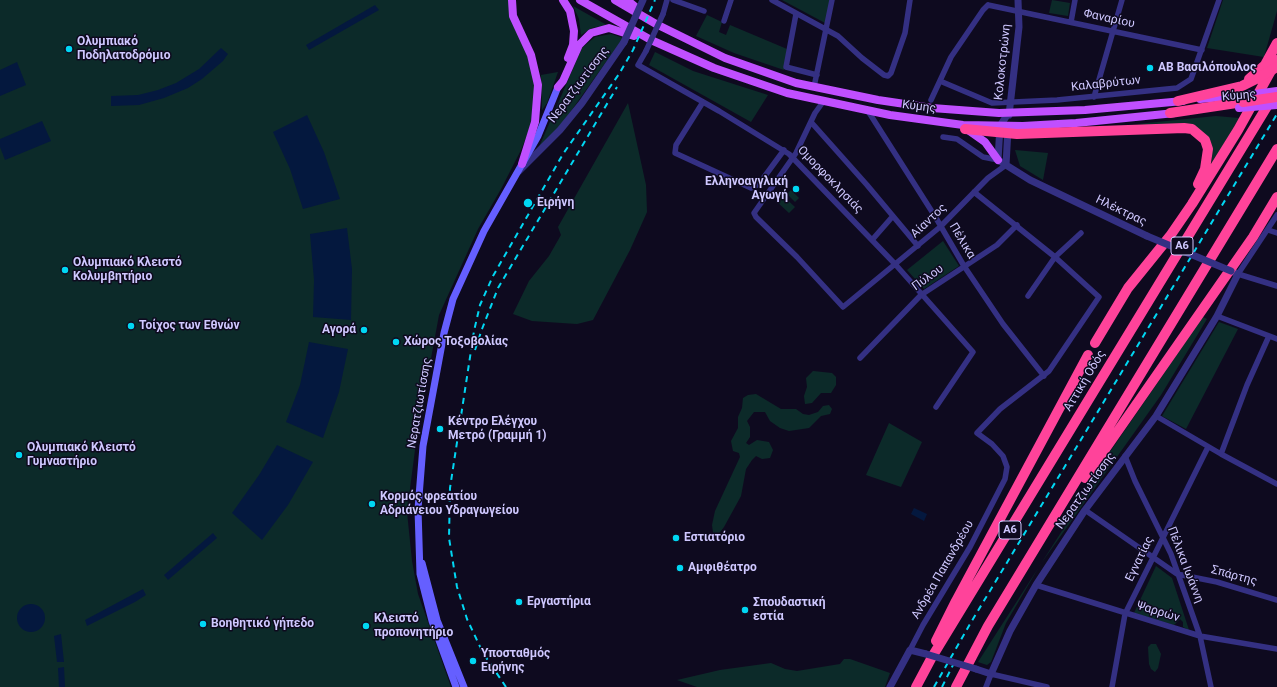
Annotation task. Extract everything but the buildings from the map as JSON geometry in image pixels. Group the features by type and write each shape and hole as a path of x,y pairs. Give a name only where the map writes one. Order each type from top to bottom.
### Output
{"highway":[{"path":"1224,91 1254,76 1265,65 1277,43"},
{"path":"1095,343 1128,288 1170,236 1183,217 1238,130 1277,60"},
{"path":"1178,101 1242,86 1277,67"},
{"name":"Αττική Οδός","path":"916,687 929,656 1277,90"},
{"path":"1170,113 1277,97"},
{"path":"965,129 1192,129 1205,140 1208,149 1208,158 1205,169 1183,217"},
{"name":"Α6","path":"956,687 988,626 1275,153"},
{"path":"1063,504 1094,467 1117,435 1252,237 1277,197"},
{"path":"929,656 942,626 1088,355"}],"main road":[{"path":"512,0 515,21 531,55 538,85 535,122 522,164"},
{"path":"558,87 574,37 571,15 563,0"},
{"name":"Κύμης","path":"580,0 651,40 714,68 787,93 868,111 1004,130 1076,124 1170,113"},
{"name":"Κύμης","path":"615,0 656,24 725,58 814,87 878,100 965,111 1009,112 1085,110 1178,101 1243,102 1277,105"},
{"path":"627,0 656,24"},
{"path":"558,87 579,46 586,36 595,31 614,29 651,40"},
{"name":"Νερατζιωτίσσης","path":"456,687 432,621 420,574 418,527 421,456 444,333 461,280 484,231 542,126 558,87"},
{"name":"Κύμης","path":"1243,102 1277,90"},
{"path":"943,122 965,129 980,137 998,160"},
{"name":"Νερατζιωτίσσης","path":"420,559 426,573 437,620 464,687"}],"street":[{"name":"Νερατζιωτίσσης","path":"517,172 560,130 582,104 624,42 634,23 643,0"},
{"name":"Ομορφοκλησιάς","path":"667,0 646,51 638,66 703,102 784,150 895,264 973,352 936,407"},
{"path":"673,0 704,11"},
{"path":"724,22 731,0"},
{"path":"772,0 838,36 862,58 884,75 888,76 891,74 905,34 910,0"},
{"path":"814,87 832,0"},
{"name":"Κολοκοτρώνη","path":"1004,130 1009,112 1019,27 1017,12 1018,0"},
{"path":"1070,22 1075,0"},
{"path":"1094,97 1122,0"},
{"name":"Καλαβρύτων","path":"940,81 984,101 992,103 1094,97 1177,88 1191,79 1219,0"},
{"path":"931,100 951,57 961,40 989,3"},
{"name":"Φαναρίου","path":"989,3 1017,12 1202,50"},
{"path":"796,14 786,67 817,75"},
{"path":"703,102 676,145 675,153 751,188 758,187 784,150"},
{"path":"793,158 823,102"},
{"name":"Πέλικα","path":"868,111 964,266 1003,324 1044,376"},
{"path":"811,122 894,216 918,246"},
{"path":"943,137 957,139 983,157 998,160 1004,130"},
{"path":"1004,130 1006,165"},
{"name":"Αίαντος","path":"793,158 754,213 756,217 797,257 841,306 846,306 918,246 940,227 974,192 1006,165"},
{"name":"Ηλέκτρας","path":"998,160 1030,180 1147,236 1235,273"},
{"path":"974,192 1017,225 1099,297 1054,365 1044,376"},
{"path":"1277,215 1268,230 1235,273 1217,316 1277,339"},
{"path":"872,240 894,216"},
{"name":"Πύλου","path":"860,358 921,295 996,245 1017,225"},
{"path":"1268,230 1277,233"},
{"path":"1028,296 1055,257 1081,233"},
{"path":"1235,273 1277,286"},
{"name":"Νερατζιωτίσσης","path":"986,687 1010,631 1036,585 1085,510 1156,416 1217,316"},
{"path":"1221,454 1246,385 1269,336"},
{"name":"Ανδρέα Παπανδρέου","path":"890,687 923,625 970,547 1002,486 1006,473 1006,461 998,449 977,433 1000,409 1044,376"},
{"path":"1156,416 1208,447 1277,484"},
{"name":"Εγνατίας","path":"1112,687 1125,614 1208,447"},
{"name":"Πέλικα Ιωάννη","path":"1125,456 1135,481 1164,536 1200,636 1211,687"},
{"name":"Σπάρτης","path":"1085,510 1177,574 1217,582 1277,600"},
{"name":"Ψαρρών","path":"1036,585 1125,614 1200,636 1277,649"},
{"path":"910,650 991,674 1047,687"}],"green space":[{"path":"0,0 508,0 530,62 535,83 534,107 529,130 521,150 478,229 439,315 417,434 407,512 412,561 418,594 451,687 0,687"},
{"path":"782,0 832,0 827,24"},
{"path":"1052,0 1070,3 1068,16 1049,13"},
{"path":"1223,0 1277,0 1277,11 1264,57 1207,48"},
{"path":"573,6 606,25 592,28 581,35 579,19"},
{"path":"707,15 722,22 719,32 726,35 730,25 787,49 784,70 734,53 696,36"},
{"path":"611,34 623,38 561,125 539,147 582,48 595,37"},
{"path":"655,52 693,71 768,95 751,122 649,65"},
{"path":"558,72 547,103 542,110 541,75"},
{"path":"628,103 646,185 647,212 630,250 593,320 577,324 532,321 513,314 529,281 549,256 561,235 558,227"},
{"path":"1216,116 1239,118 1208,172 1212,161 1212,147 1201,131 1137,124"},
{"path":"1015,150 1048,153 1043,180 1020,166"},
{"path":"791,190 799,198 795,202 787,194"},
{"path":"782,195 795,207 789,213 776,201"},
{"path":"943,241 959,266 924,289 907,270"},
{"path":"1201,316 1207,319 1161,395 1041,563 1076,509 1074,508 1103,462 1165,372"},
{"path":"1219,322 1238,329 1186,429 1162,416"},
{"path":"813,371 832,373 836,377 836,385 831,393 821,393 812,403 805,404 804,396 807,387 806,378"},
{"path":"756,394 781,409 796,409 803,414 809,415 818,412 823,406 829,405 832,409 830,414 821,416 809,428 789,431 780,428 770,421 765,412 754,412 747,421 750,427 750,437 746,443 749,445 757,440 769,442 773,450 770,458 762,459 756,456 746,469 741,496 724,527 714,540 712,525 715,511 740,457 739,453 733,451 731,441 738,428 738,417 742,408 743,398 748,395"},
{"path":"889,423 922,442 901,487 866,475"},
{"path":"1156,566 1172,578 1189,630 1183,627 1183,622 1180,619 1174,625 1134,613"},
{"path":"1039,567 1006,623 991,662 987,665 978,662"},
{"path":"1151,644 1156,644 1161,654 1158,668 1155,672 1151,669 1149,664 1148,647"},
{"path":"844,659 850,659 890,673 885,687 697,687 677,680 720,670 771,663 785,669 797,671 840,664"}],"water":[{"path":"375,5 379,10 309,50 306,45"},
{"path":"221,48 228,54 223,61 202,79 188,88 164,98 139,105 111,106 111,96 138,95 158,90 176,83 199,69"},
{"path":"17,62 26,85 0,96 0,70"},
{"path":"307,115 324,152 340,199 303,209 290,169 273,132"},
{"path":"42,121 51,141 5,160 0,147 0,139"},
{"path":"347,228 352,269 351,320 313,317 314,280 310,234"},
{"path":"309,342 348,349 339,392 323,438 286,422 300,385"},
{"path":"277,445 313,462 288,505 262,540 232,513 259,475"},
{"path":"914,508 927,514 924,521 911,514"},
{"path":"213,533 217,538 168,580 164,575"},
{"path":"143,589 146,595 87,626 85,620"},
{"path":"31,604 41,608 45,618 41,628 31,632 21,628 17,618 21,608"},
{"path":"61,634 64,662 57,662 54,636"},
{"path":"64,667 65,687 59,687 58,668"}],"railway":[{"path":"506,687 483,653 467,619 457,587 449,538 450,488 474,331 480,305 493,276 563,154 619,74 633,50 655,0"},
{"path":"475,350 498,288 617,87"},
{"path":"934,687 970,624 1277,114"},
{"path":"942,687 955,661"}],"place":[{"name":"Ολυμπιακό Ποδηλατοδρόμιο","path":"69,49"},
{"name":"ΑΒ Βασιλόπουλος","path":"1150,68"},
{"name":"Ελληνοαγγλική Αγωγή","path":"796,189"},
{"name":"Ειρήνη","path":"528,203"},
{"name":"Ολυμπιακό Κλειστό Κολυμβητήριο","path":"65,270"},
{"name":"Τοίχος των Εθνών","path":"131,326"},
{"name":"Αγορά","path":"364,330"},
{"name":"Χώρος Τοξοβολίας","path":"396,342"},
{"name":"Κέντρο Ελέγχου Μετρό (Γραμμή 1)","path":"440,429"},
{"name":"Ολυμπιακό Κλειστό Γυμναστήριο","path":"19,455"},
{"name":"Κορμός φρεατίου Αδριάνειου Υδραγωγείου","path":"372,504"},
{"name":"Εστιατόριο","path":"676,538"},
{"name":"Αμφιθέατρο","path":"680,568"},
{"name":"Εργαστήρια","path":"519,602"},
{"name":"Σπουδαστική εστία","path":"745,610"},
{"name":"Βοηθητικό γήπεδο","path":"203,624"},
{"name":"Κλειστό προπονητήριο","path":"366,626"},
{"name":"Υποσταθμός Ειρήνης","path":"473,661"}]}
